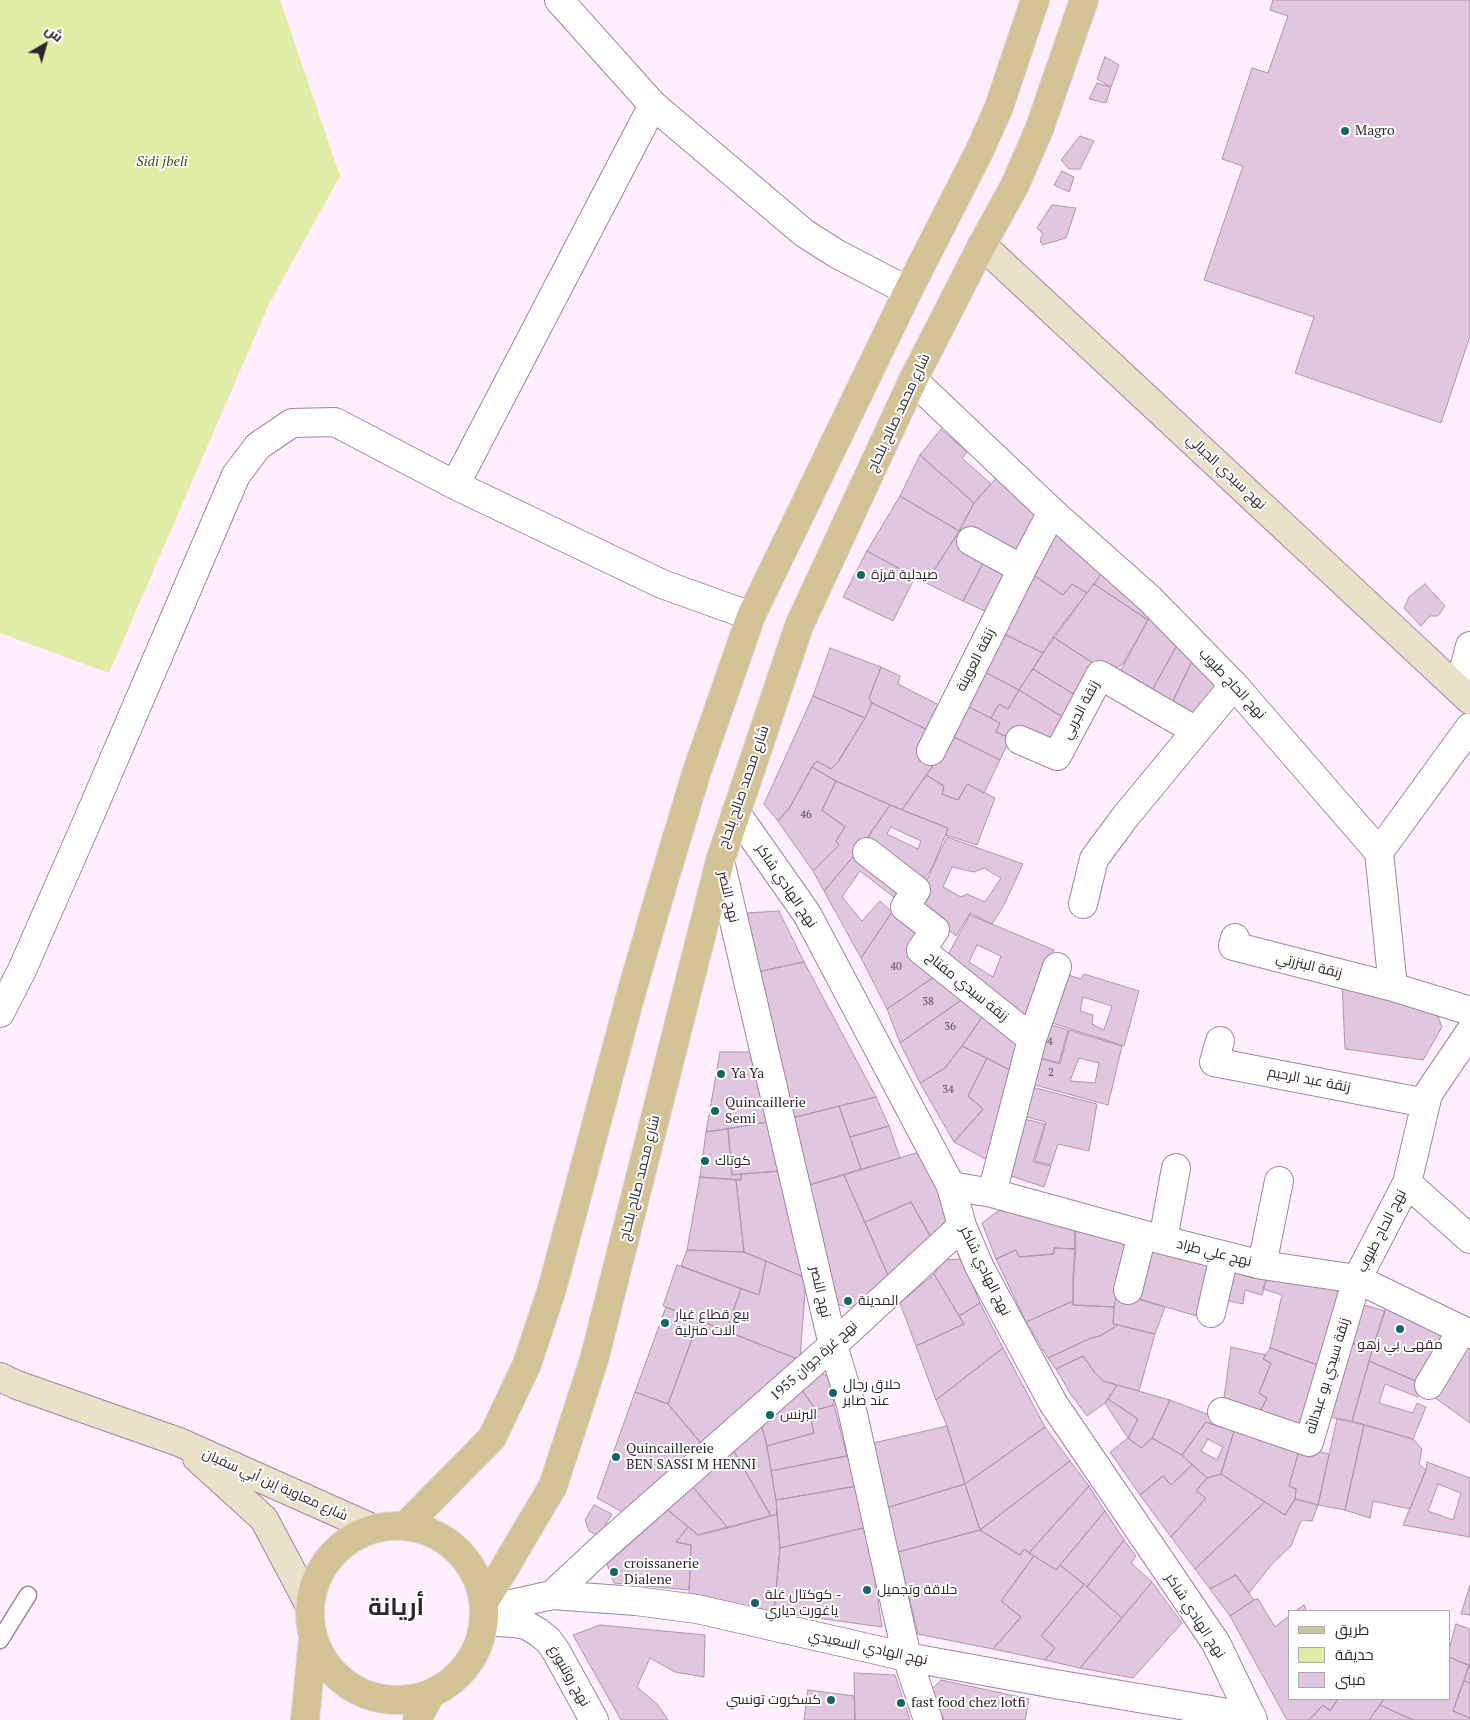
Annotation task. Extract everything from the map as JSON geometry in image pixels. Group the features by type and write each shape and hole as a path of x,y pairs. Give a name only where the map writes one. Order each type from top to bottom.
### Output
{"main road":[{"path":"406,1525 492,1438 527,1364 552,1289 631,994 662,887 696,774 751,616 908,291 979,152 999,107 1036,0"},
{"name":"شارع محمد صالح بلحاج","path":"485,1611 552,1486 594,1360 720,862 799,626 914,380 982,245 1015,185 1040,127 1084,0"},
{"path":"305,1720 313,1638 309,1604 319,1571 341,1544 372,1528 406,1525 434,1533 458,1550 476,1573 485,1611 484,1628 476,1653 455,1680 430,1695 402,1701 372,1698 346,1685 325,1664 313,1638"},
{"path":"417,1720 430,1695"}],"street":[{"path":"559,0 652,105 804,233 837,254 908,291"},
{"path":"455,485 652,105"},
{"name":"نهج سيدي الجبالي","path":"982,245 1464,694"},
{"name":"نهج الحاج طبوب","path":"914,380 1052,512 1150,599 1234,685 1380,852"},
{"path":"0,1013 22,970 72,857 236,475 258,446 292,423 335,422 455,485 662,584 751,616"},
{"name":"زنقة العوينة","path":"931,751 1052,512"},
{"path":"971,541 1022,569"},
{"path":"1464,694 1470,646"},
{"name":"زنقة الجربي","path":"1020,740 1056,756 1100,674 1196,731"},
{"path":"1083,904 1094,859 1125,817 1234,685"},
{"path":"1470,727 1380,852 1393,987 1470,1011"},
{"name":"نهج الهادي شاكر","path":"736,813 808,914 951,1186 962,1226 980,1268 1053,1403 1216,1643 1252,1719"},
{"name":"زنقة سيدي مفتاح","path":"867,852 916,890 905,907 935,930 921,950 1032,1040"},
{"name":"نهج النصر","path":"720,862 833,1345 851,1405 907,1657 928,1720"},
{"name":"زنقة البنزرتي","path":"1234,938 1233,946 1393,987"},
{"path":"992,1193 1032,1040 1057,967"},
{"name":"نهج الحاج طبوب","path":"1357,1280 1407,1183 1428,1094 1470,1032"},
{"name":"زنقة عبد الرحيم","path":"1220,1040 1214,1062 1426,1103"},
{"path":"1128,1290 1153,1238 1176,1168"},
{"path":"1262,1265 1279,1182"},
{"name":"نهج الحاج طبوب","path":"1407,1183 1470,1240"},
{"name":"نهج علي طراد","path":"951,1186 992,1193 1153,1238 1262,1265 1357,1280 1466,1332"},
{"name":"1955 نهج غرة جوان","path":"552,1595 599,1551 833,1345 962,1226"},
{"path":"1211,1313 1224,1256"},
{"name":"زنقة سيدي بو عبداللّه","path":"1222,1412 1308,1442 1357,1280"},
{"path":"1429,1385 1466,1332"},
{"name":"شارع معاوية إبن أبي سفيان","path":"0,1378 179,1442 372,1528"},
{"name":"شارع معاوية إبن أبي سفيان","path":"179,1442 264,1519 309,1604"},
{"name":"نهج الهادي السعيدي","path":"485,1611 552,1595 636,1601 697,1609 907,1657 1252,1719"},
{"name":"نهج روتنبورغ","path":"485,1611 513,1623 526,1626 548,1640 594,1720"}],"lane":[{"path":"0,1640 28,1594"}],"green space":[{"name":"Sidi jbeli","path":"0,0 280,0 340,176 269,304 109,673 0,633"}],"building":[{"path":"1273,0 1470,0 1470,336 1441,423 1295,373 1314,317 1204,280 1243,166 1222,159 1252,68 1268,73 1288,16 1270,10"},
{"path":"1105,57 1119,65 1111,87 1097,79"},
{"path":"1097,83 1111,87 1106,103 1089,99"},
{"path":"1080,136 1094,141 1080,169 1069,169 1061,160"},
{"path":"1062,171 1074,177 1069,192 1054,185"},
{"path":"1052,205 1076,208 1066,238 1042,245 1040,240 1043,234 1037,228"},
{"path":"941,429 967,452 962,458 991,484 974,503 920,455"},
{"path":"920,455 974,503 959,531 900,496"},
{"path":"999,475 1045,514 1018,563 959,531 974,503"},
{"path":"900,496 959,531 926,583 867,551"},
{"path":"1055,519 1107,566 1087,593 1072,584 1063,595 1028,571"},
{"path":"956,536 988,554 963,601 926,583"},
{"path":"867,551 915,577 893,621 843,597"},
{"path":"988,554 1013,568 991,614 963,601"},
{"path":"1107,566 1153,611 1148,620 1094,584"},
{"path":"1028,571 1063,595 1072,584 1087,593 1043,653 998,631"},
{"path":"1094,584 1148,620 1123,664 1107,672 1053,637"},
{"path":"1425,584 1445,606 1438,616 1430,616 1421,626 1404,608 1409,597"},
{"path":"1153,611 1181,638 1150,694 1117,677"},
{"path":"998,631 1043,653 1019,690 979,669"},
{"path":"1053,637 1099,667 1080,698 1033,669"},
{"path":"1181,638 1196,653 1171,705 1150,694"},
{"path":"830,648 881,667 869,698 872,703 865,718 813,696"},
{"path":"1196,653 1228,685 1196,723 1171,705"},
{"path":"881,667 900,676 898,684 943,707 932,732 872,703 869,698"},
{"path":"979,669 1019,690 1008,709 999,704 991,718 961,703"},
{"path":"1033,669 1080,698 1069,721 1019,690"},
{"path":"1019,690 1069,721 1054,745 1010,738 996,732 1000,723 991,718 999,704 1008,709"},
{"path":"813,696 865,718 838,762 831,769 817,761 790,807 778,821 764,804"},
{"path":"872,703 932,732 935,763 902,810 836,781 812,767 817,761 831,769 838,762"},
{"path":"961,703 1000,723 996,732 1010,738 1000,760 946,733"},
{"path":"946,733 1000,760 984,793 967,784 958,800 942,794 944,786 926,775 935,763"},
{"path":"812,767 836,781 822,810 845,827 836,841 839,845 813,871 778,821 790,807"},
{"path":"926,775 944,786 942,794 958,800 967,784 995,798 977,845 946,835 948,828 902,810"},
{"path":"836,781 890,805 858,851 824,891 813,871 839,845 836,841 845,827 822,810"},
{"path":"890,805 948,828 933,866 925,878 865,842","holes":["891,827 921,841 918,849 887,834"]},
{"path":"947,837 1023,864 1003,907 992,924 970,913 956,936 916,903","holes":["952,867 974,872 984,868 1001,878 985,902 967,894 961,897 943,887"]},
{"path":"858,851 910,891 899,901 860,871 842,897 862,921 880,901 892,912 861,958 824,891"},
{"path":"899,909 923,928 907,948 934,977 887,1009 861,958 892,912"},
{"path":"779,911 804,962 757,972 746,913"},
{"path":"970,915 1054,950 1022,1024 945,960","holes":["977,945 1001,956 993,977 969,962"]},
{"path":"804,962 876,1097 792,1118 757,972"},
{"path":"1061,973 1081,979 1084,974 1139,991 1124,1046 1043,1020","holes":["1083,997 1112,1006 1104,1030 1092,1024 1093,1015 1080,1011"]},
{"path":"934,977 970,994 900,1043 887,1009"},
{"path":"1342,982 1435,1008 1442,1027 1423,1060 1345,1049"},
{"path":"970,994 987,1010 945,1068 920,1083 900,1043"},
{"path":"987,1010 1028,1039 1018,1074 962,1046"},
{"path":"1041,1022 1068,1030 1059,1063 1030,1055"},
{"path":"1069,1030 1122,1046 1108,1105 1028,1083 1032,1056 1060,1064","holes":["1079,1058 1099,1063 1095,1083 1070,1081"]},
{"path":"962,1046 987,1058 968,1096 983,1109 954,1142 920,1083 945,1068"},
{"path":"720,1052 759,1052 773,1121 706,1132"},
{"path":"987,1058 1018,1074 993,1163 954,1142 983,1109 968,1096"},
{"path":"1028,1086 1097,1104 1089,1151 1058,1144 1051,1165 1035,1161 1046,1122 1019,1115"},
{"path":"876,1097 889,1126 850,1137 839,1106"},
{"path":"839,1106 861,1169 806,1186 792,1118"},
{"path":"1016,1117 1045,1124 1033,1162 1051,1166 1044,1187 1002,1173"},
{"path":"773,1121 780,1171 732,1175 728,1129"},
{"path":"889,1126 900,1158 861,1169 850,1137"},
{"path":"728,1129 732,1175 741,1174 741,1180 700,1177 706,1132"},
{"path":"919,1152 953,1223 933,1241 911,1202 865,1222 844,1175"},
{"path":"780,1171 806,1278 744,1252 736,1180 741,1180 741,1174"},
{"path":"844,1175 890,1280 860,1309 834,1304 806,1186"},
{"path":"700,1177 736,1180 744,1252 687,1250"},
{"path":"911,1202 933,1241 890,1280 865,1222"},
{"path":"1025,1209 1075,1225 1076,1249 1054,1248 1054,1254 1019,1257 1016,1250 996,1259 982,1223 998,1211"},
{"path":"1075,1225 1131,1240 1114,1307 1073,1305"},
{"path":"1150,1243 1214,1260 1204,1318 1134,1298"},
{"path":"1054,1248 1076,1249 1073,1301 1026,1322 996,1259 1016,1250 1019,1257 1054,1254"},
{"path":"687,1250 744,1252 766,1261 759,1295 681,1266"},
{"path":"962,1259 980,1303 959,1316 934,1274 944,1260"},
{"path":"766,1261 806,1278 800,1360 726,1331 741,1289 759,1295"},
{"path":"677,1265 741,1289 726,1331 663,1306"},
{"path":"1258,1265 1270,1267 1262,1295 1245,1290 1243,1304 1220,1299 1229,1271 1253,1278"},
{"path":"1270,1267 1344,1281 1318,1365 1270,1348 1282,1295 1263,1289"},
{"path":"934,1274 964,1324 916,1346 900,1303"},
{"path":"1118,1292 1165,1307 1155,1334 1113,1324 1114,1307"},
{"path":"1388,1299 1451,1331 1425,1385 1369,1361"},
{"path":"1073,1301 1073,1305 1114,1307 1113,1324 1118,1325 1100,1336 1091,1338 1048,1358 1026,1322"},
{"path":"980,1303 1003,1348 936,1400 916,1346 964,1324 959,1316"},
{"path":"1357,1303 1385,1311 1372,1351 1344,1340"},
{"path":"666,1307 699,1320 668,1404 635,1392"},
{"path":"699,1320 800,1360 701,1443 668,1404"},
{"path":"1118,1325 1155,1334 1139,1391 1103,1381 1083,1356 1056,1369 1048,1358 1091,1338 1100,1336"},
{"path":"1344,1340 1372,1351 1352,1421 1323,1416"},
{"path":"1470,1340 1470,1423 1430,1394"},
{"path":"1231,1347 1266,1355 1263,1359 1271,1363 1259,1393 1267,1398 1260,1412 1224,1398"},
{"path":"1003,1348 1045,1427 965,1484 947,1426 936,1400"},
{"path":"1270,1348 1318,1365 1300,1429 1260,1412 1267,1398 1259,1393 1271,1363 1263,1359"},
{"path":"1083,1356 1103,1381 1117,1385 1105,1403 1087,1416 1070,1393 1056,1369"},
{"path":"1369,1361 1425,1385 1418,1397 1385,1384 1379,1403 1413,1413 1417,1403 1426,1407 1413,1439 1352,1421"},
{"path":"811,1372 831,1376 834,1405 816,1410 798,1385"},
{"path":"798,1385 816,1410 818,1417 811,1420 814,1433 767,1446 760,1420"},
{"path":"1117,1385 1170,1400 1152,1438 1141,1448 1128,1438 1138,1419 1108,1399"},
{"path":"635,1392 668,1404 701,1443 626,1514 597,1498"},
{"path":"1108,1399 1138,1419 1128,1438 1105,1403"},
{"path":"1170,1400 1225,1421 1223,1428 1206,1422 1182,1455 1152,1438"},
{"path":"834,1405 847,1456 771,1471 767,1446 814,1433 811,1420 818,1417 816,1410"},
{"path":"1337,1419 1364,1425 1345,1510 1318,1505"},
{"path":"760,1420 767,1446 776,1500 777,1514 771,1516 731,1446"},
{"path":"1225,1421 1236,1425 1221,1474 1207,1478 1182,1455 1206,1422 1223,1428","holes":["1208,1439 1223,1447 1217,1460 1201,1451"]},
{"path":"1236,1425 1300,1447 1289,1486 1296,1489 1295,1499 1285,1515 1221,1474"},
{"path":"1364,1425 1413,1439 1422,1449 1419,1464 1426,1470 1410,1509 1373,1501 1370,1518 1345,1510"},
{"path":"947,1426 965,1484 886,1508 869,1444"},
{"path":"1045,1427 1070,1461 980,1530 965,1484"},
{"path":"1128,1438 1141,1448 1152,1438 1182,1455 1192,1465 1171,1485 1163,1476 1140,1495 1110,1452"},
{"path":"731,1446 771,1516 728,1528 691,1485"},
{"path":"1300,1447 1329,1454 1318,1505 1295,1499 1296,1489 1289,1486"},
{"path":"850,1455 857,1486 776,1500 771,1471"},
{"path":"1070,1461 1089,1486 1029,1553 1024,1549 1020,1555 980,1530"},
{"path":"1427,1462 1470,1478 1470,1537 1403,1525 1426,1470","holes":["1438,1484 1461,1493 1453,1520 1428,1511"]},
{"path":"1192,1465 1207,1478 1196,1491 1206,1498 1171,1537 1140,1495 1163,1476 1171,1485"},
{"path":"1221,1474 1265,1502 1195,1569 1171,1537 1206,1498 1196,1491 1207,1478"},
{"path":"965,1484 980,1530 898,1552 886,1508"},
{"path":"691,1485 728,1528 698,1535 668,1510"},
{"path":"857,1486 867,1527 780,1548 776,1500"},
{"path":"1089,1486 1105,1511 1056,1570 1029,1553"},
{"path":"1295,1499 1318,1505 1312,1521 1303,1520 1300,1523 1291,1546 1272,1564 1249,1593 1236,1575 1210,1589 1195,1569 1265,1502 1285,1515"},
{"path":"594,1505 612,1514 599,1536 589,1531 585,1520"},
{"path":"668,1510 688,1527 676,1542 691,1545 689,1590 614,1583 607,1564"},
{"path":"1105,1511 1124,1540 1087,1587 1060,1565"},
{"path":"777,1514 780,1548 774,1612 689,1594 691,1545 676,1542 688,1527 698,1535"},
{"path":"867,1527 882,1627 774,1612 780,1548"},
{"path":"980,1530 1020,1555 1024,1549 1034,1556 1001,1601 1021,1617 993,1649 918,1634 898,1552"},
{"path":"1124,1540 1136,1556 1131,1563 1152,1582 1122,1618 1087,1587"},
{"path":"1034,1556 1056,1570 1060,1565 1084,1584 1041,1636 1055,1648 1045,1660 993,1649 1021,1617 1001,1601"},
{"path":"1236,1575 1254,1600 1230,1616 1210,1589"},
{"path":"1152,1582 1182,1623 1133,1678 1080,1668"},
{"path":"1084,1584 1122,1618 1080,1668 1045,1660 1055,1648 1041,1636"},
{"path":"1470,1585 1470,1615 1461,1614"},
{"path":"1258,1599 1275,1627 1288,1617 1288,1700 1337,1700 1330,1711 1323,1705 1309,1720 1287,1720 1230,1616"},
{"path":"1304,1605 1306,1610 1296,1610"},
{"path":"1456,1624 1470,1629 1470,1666 1450,1657 1450,1646"},
{"path":"600,1625 705,1635 704,1677 675,1672 650,1658 637,1687 658,1705 668,1720 621,1720 573,1635"},
{"path":"1450,1657 1469,1665 1453,1711 1470,1718 1470,1720 1413,1720 1380,1705 1383,1700 1450,1700"},
{"path":"1470,1666 1470,1683 1464,1681"},
{"path":"854,1673 895,1675 910,1720 855,1720"},
{"path":"941,1680 1029,1699 1025,1720 944,1720 931,1690"},
{"path":"1464,1681 1470,1683 1470,1718 1453,1711"},
{"path":"808,1690 854,1696 855,1720 804,1720"},
{"path":"1337,1700 1383,1700 1369,1720 1309,1720 1323,1705 1330,1711"},
{"path":"1380,1705 1413,1720 1369,1720"}],"place":[{"name":"Magro","path":"1345,131"},
{"name":"صيدلية قرزة","path":"861,575"},
{"name":"Ya Ya","path":"721,1074"},
{"name":"Quincaillerie Semi","path":"715,1111"},
{"name":"كوتاك","path":"705,1161"},
{"name":"المدينة","path":"848,1301"},
{"name":"بيع قطاع غيار الات منزلية","path":"665,1323"},
{"name":"مقهى بي زهو","path":"1400,1329"},
{"name":"حلاق رجال عند صابر","path":"833,1393"},
{"name":"البرنس","path":"770,1415"},
{"name":"Quincaillereie BEN SASSI M HENNI","path":"616,1457"},
{"name":"croissanerie Dialene","path":"614,1572"},
{"name":"حلاقة وتجميل","path":"867,1590"},
{"name":"كوكتال غلة - ياغورت دياري","path":"755,1603"},
{"name":"كسكروت تونسي","path":"831,1700"},
{"name":"fast food chez lotfi","path":"901,1703"}],"district":[{"name":"أريانة","path":"396,1608"}]}
